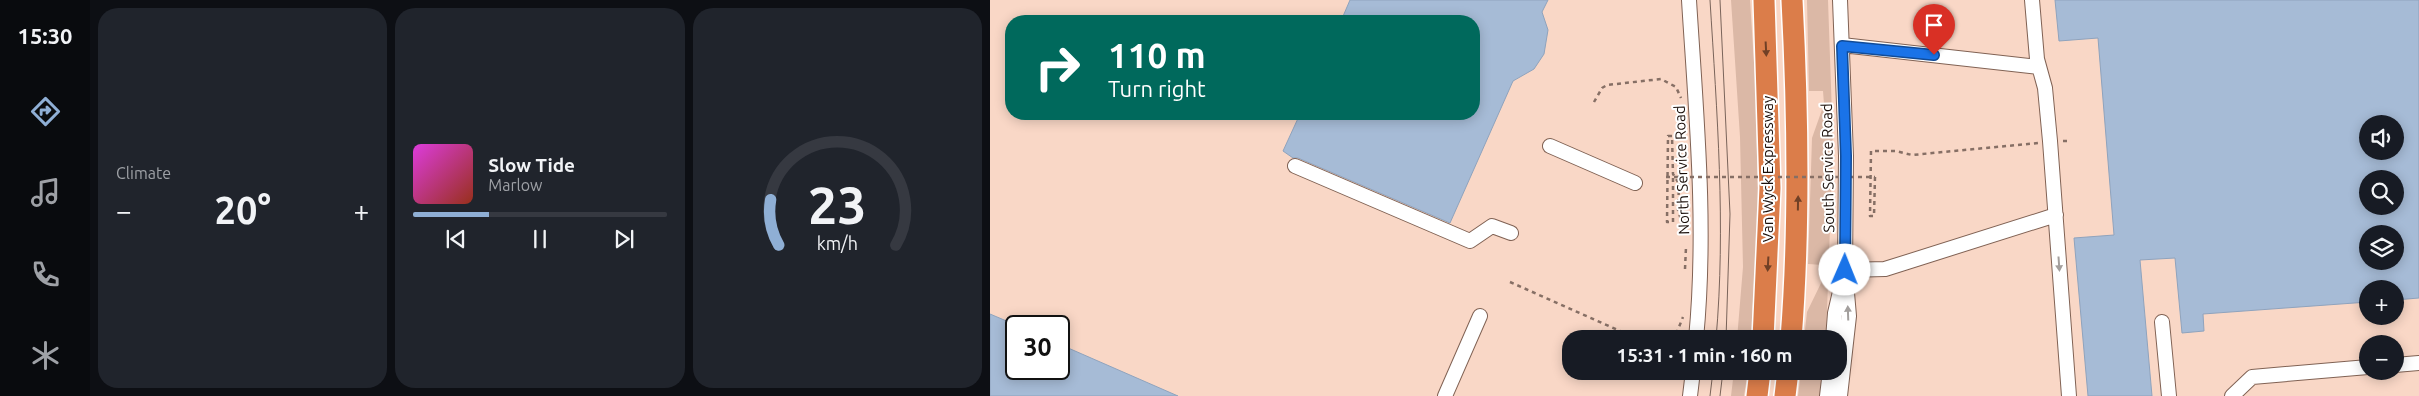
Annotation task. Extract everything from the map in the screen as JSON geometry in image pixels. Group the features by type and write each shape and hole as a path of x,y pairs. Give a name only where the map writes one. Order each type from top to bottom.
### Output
{"highway":[{"name":"Van Wyck Expressway","path":"1763,330 1770,188 1764,0"},
{"name":"Van Wyck Expressway","path":"1792,0 1798,176 1796,273 1792,330"},
{"path":"1757,396 1759,380"},
{"path":"1786,396 1787,380"}],"street":[{"name":"North Service Road","path":"1689,0 1700,193 1700,266 1696,330"},
{"name":"South Service Road","path":"1840,0 1846,156 1845,270 1849,316 1840,396"},
{"path":"2032,0 2038,67 2045,88 2050,141 2069,396"},
{"path":"1842,46 2038,67"},
{"path":"1550,146 1635,183"},
{"path":"1295,166 1470,241 1492,226 1511,233"},
{"path":"1833,330 1834,312 1845,270 1885,269 2056,215"},
{"path":"1445,396 1480,316"},
{"path":"2162,322 2169,396"},
{"path":"2404,364 2419,363"},
{"path":"2232,396 2252,377 2359,368"},
{"path":"1690,396 1691,380"},
{"path":"1827,396 1829,380"}],"path":[{"path":"1594,102 1602,88 1614,82 1661,79 1676,86 1682,105 1678,210 1686,235 1685,270"},
{"path":"1674,178 1673,222 1667,222 1668,136 1672,136 1673,174 1678,182"},
{"path":"1666,177 1674,178 1875,177 1874,216 1870,216 1871,151 1896,150 1912,155 2050,141 2069,141"},
{"path":"1510,282 1618,330"},
{"path":"1678,330 1683,317 1684,307"}],"shaded area":[{"path":"1731,0 1750,0 1756,94 1758,209 1751,330 1738,330 1743,267 1740,137"},
{"path":"1807,0 1828,0 1833,144 1826,330 1805,330 1807,312 1822,281 1823,265 1808,264 1812,138 1824,104 1823,91 1809,91"},
{"path":"1733,380 1747,380 1744,396 1731,396"},
{"path":"1800,380 1822,380 1820,396 1798,396"}],"building":[{"path":"1350,0 1548,0 1542,12 1548,30 1544,54 1534,69 1513,81 1450,223 1298,158 1293,158 1283,151 1297,120 1480,120 1480,15 1344,15"},
{"path":"2055,0 2419,0 2419,298 2404,299 2404,280 2359,280 2359,303 2203,314 2204,331 2182,333 2175,258 2140,260 2152,396 2088,396 2074,238 2114,235 2098,38 2059,41"},
{"path":"990,314 1005,320 1005,380 1070,380 1070,349 1178,396 990,396"}],"tram line":[{"path":"1710,0 1718,127 1720,212 1717,330"},
{"path":"1720,0 1730,214 1726,330"},
{"path":"1710,396 1712,380"},
{"path":"1720,396 1722,380"}],"route":[{"path":"1845,270 1846,156 1842,46 1934,55"}]}
